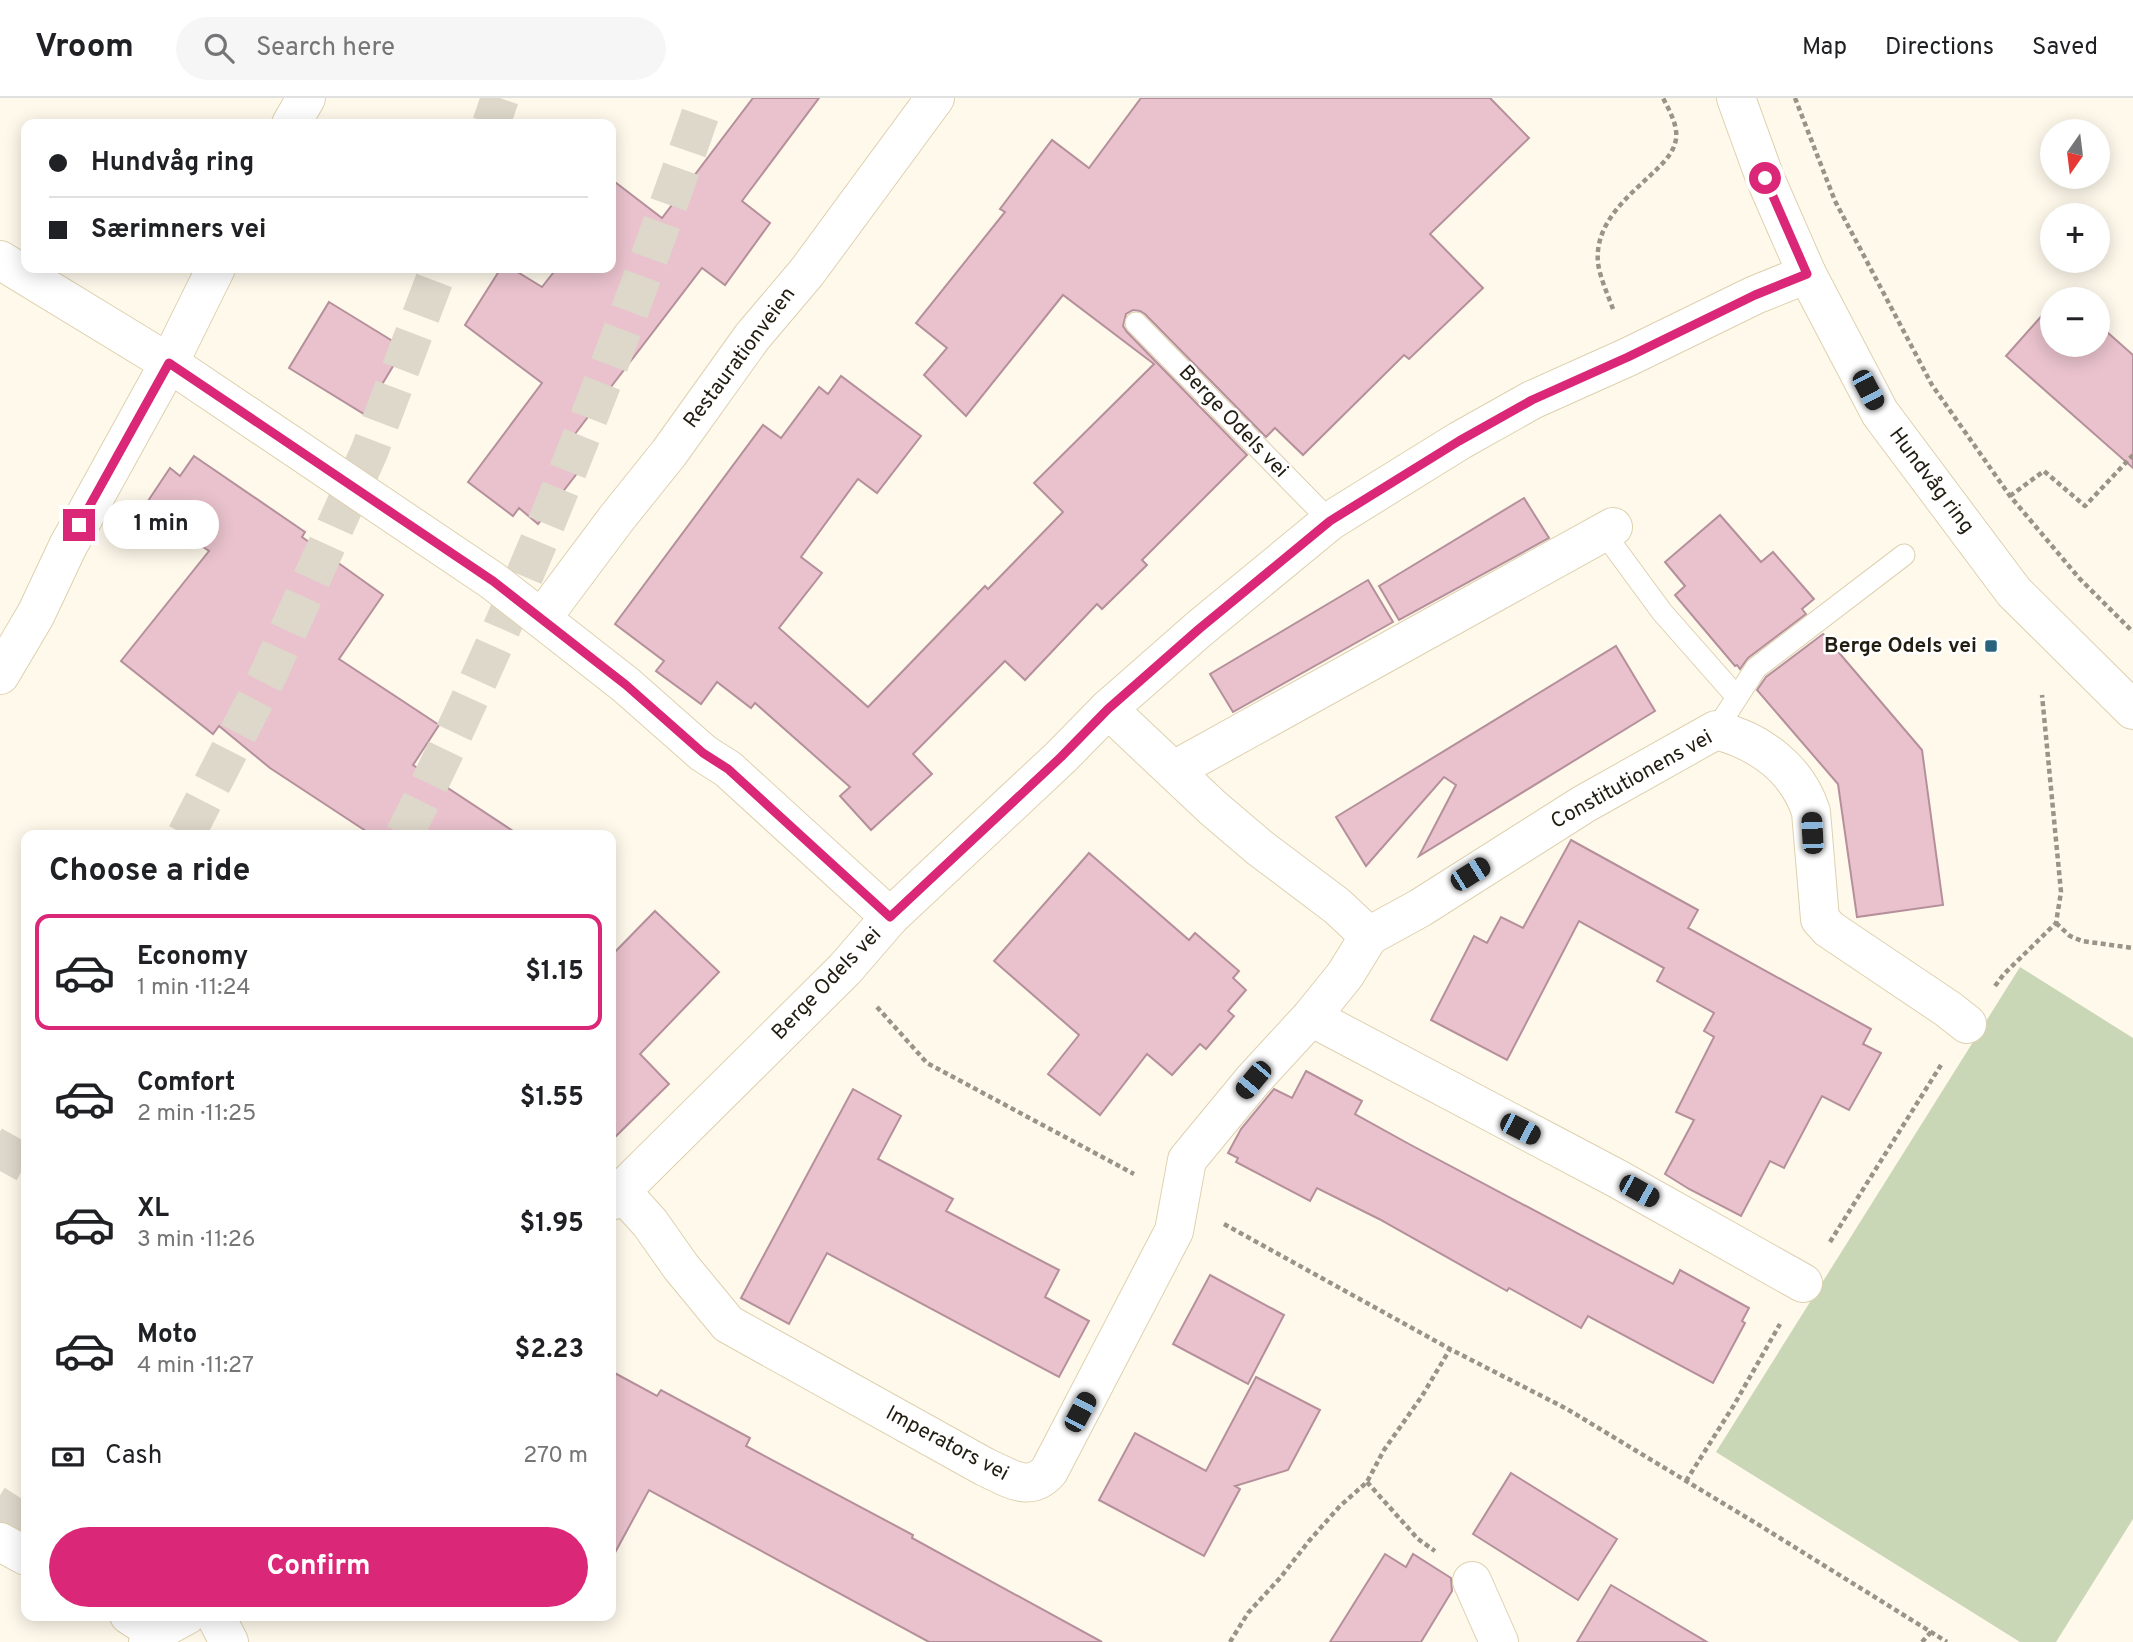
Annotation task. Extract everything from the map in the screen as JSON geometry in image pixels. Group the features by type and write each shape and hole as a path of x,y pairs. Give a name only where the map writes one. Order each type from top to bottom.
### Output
{"street":[{"path":"295,119 306,98"},
{"name":"Restaurationveien","path":"542,618 669,453 752,337 807,272 935,98"},
{"name":"Hundvåg ring","path":"1736,98 1765,178 1807,274 1880,413 2014,592 2133,710"},
{"path":"0,260 21,273"},
{"path":"21,273 169,363 444,546 542,618 626,685 703,753 728,769 890,917"},
{"path":"0,675 36,614 68,546 169,363 214,273"},
{"name":"Berge Odels vei","path":"616,1196 845,970 890,917 1061,757 1108,709 1199,629 1330,521 1459,441 1532,400 1755,295 1807,274"},
{"path":"1174,769 1609,530"},
{"path":"1108,709 1223,816 1260,848 1338,906 1369,936"},
{"name":"Constitutionens vei","path":"1180,1198 1187,1160 1253,1080 1311,1017 1345,975 1369,936 1420,908 1584,804 1716,730 1747,740 1773,756 1793,777 1807,800 1811,812 1821,919 1829,929 1967,1024"},
{"path":"1311,1017 1628,1184 1803,1283"},
{"name":"Imperators vei","path":"616,1196 650,1223 681,1267 728,1324 985,1467 1021,1483 1031,1484 1042,1479 1049,1471 1156,1269 1174,1231 1180,1198"},
{"path":"0,1542 21,1553"},
{"path":"1472,1581 1499,1642"},
{"path":"218,1621 229,1642"}],"lane":[{"name":"Berge Odels vei","path":"1136,323 1330,521"},
{"path":"1609,530 1662,612 1736,696"},
{"path":"1716,730 1756,668 1904,555"}],"path":[{"path":"1628,357 1598,263 1599,243 1604,226 1619,206 1670,156 1676,138 1674,120 1663,98"},
{"path":"1796,98 1835,201 1932,385 2010,496 2079,578 2133,632"},
{"path":"2010,496 2044,471 2085,506 2133,456"},
{"path":"1686,1482 1741,1394 1803,1283 1967,1024 2004,974 2056,923 2061,892 2042,695"},
{"path":"2056,923 2070,936 2082,941 2133,947"},
{"path":"845,970 927,1063 1180,1198 1450,1349 1567,1409 1947,1642"},
{"path":"1230,1642 1248,1613 1309,1541 1340,1506 1367,1482 1384,1450 1422,1396 1450,1349"},
{"path":"1367,1482 1418,1539 1472,1581"},
{"path":"1922,1642 1931,1632"}],"green space":[{"path":"2020,967 2133,1038 2133,1519 2056,1642 2020,1642 1716,1452"}],"building":[{"path":"753,98 819,98 742,201 770,223 725,285 702,268 565,447 585,463 538,524 519,508 513,516 468,482 542,383 465,325 498,273 519,273 542,287 553,273 616,273 616,183 662,218"},
{"path":"1141,98 1490,98 1529,138 1430,234 1483,288 1409,359 1404,355 1303,455 1275,428 1266,437 1145,314 1133,310 1126,314 1123,326 1127,332 1247,455 1142,560 1147,565 1102,609 1097,604 1025,680 1005,661 913,754 932,774 871,830 840,796 850,787 755,703 751,708 717,682 701,704 656,671 664,661 615,624 763,425 781,438 819,387 828,394 841,376 921,436 877,493 858,479 801,557 822,573 779,628 868,707 985,586 988,589 1063,512 1034,483 1154,364 1063,295 966,416 924,375 947,348 916,323 1005,212 1000,209 1052,140 1089,168"},
{"path":"329,302 404,348 364,414 289,368"},
{"path":"2040,318 2040,357 2110,357 2110,335 2133,355 2133,468 2006,356"},
{"path":"194,456 305,532 302,537 383,595 339,659 439,725 413,765 511,830 364,830 270,768 219,726 213,734 121,661 209,551 144,507 170,468 180,476"},
{"path":"1524,498 1549,538 1399,620 1379,586"},
{"path":"1720,515 1761,562 1773,552 1814,599 1802,609 1806,614 1748,658 1740,669 1675,595 1685,586 1665,562"},
{"path":"1368,580 1393,622 1233,712 1210,674"},
{"path":"1823,634 1922,750 1943,905 1857,917 1838,784 1757,690 1766,677"},
{"path":"1616,646 1655,711 1419,856 1456,785 1444,777 1366,866 1336,817"},
{"path":"1571,840 1698,910 1688,928 1871,1029 1863,1044 1881,1053 1849,1110 1822,1096 1784,1168 1770,1161 1741,1216 1665,1174 1694,1120 1676,1112 1714,1037 1704,1031 1714,1013 1657,981 1664,968 1579,921 1507,1060 1431,1020 1474,936 1487,943 1501,917 1523,928"},
{"path":"1089,853 1189,940 1195,933 1239,971 1233,978 1246,990 1228,1011 1234,1016 1206,1049 1200,1044 1172,1075 1147,1054 1100,1115 1048,1074 1079,1035 994,961"},
{"path":"655,911 719,972 640,1054 669,1084 616,1136 616,951"},
{"path":"1306,1071 1362,1101 1355,1114 1409,1144 1673,1284 1680,1270 1749,1308 1742,1321 1745,1323 1713,1383 1588,1316 1581,1328 1317,1188 1310,1201 1236,1162 1238,1158 1228,1153 1241,1129 1274,1089 1292,1098"},
{"path":"853,1089 901,1116 878,1159 953,1199 946,1211 1059,1270 1045,1297 1089,1321 1059,1377 827,1253 789,1324 741,1298"},
{"path":"1210,1275 1284,1315 1248,1384 1173,1344"},
{"path":"616,1374 657,1396 661,1390 750,1438 746,1446 913,1535 912,1538 1102,1642 929,1642 649,1490 616,1551"},
{"path":"1256,1377 1320,1410 1288,1470 1235,1486 1240,1489 1204,1556 1099,1500 1135,1433 1206,1471"},
{"path":"1511,1473 1617,1539 1578,1600 1473,1534"},
{"path":"1385,1554 1406,1567 1413,1554 1451,1578 1452,1591 1421,1642 1330,1642"},
{"path":"1611,1585 1707,1642 1577,1642"}],"tunnel":[{"path":"493,119 500,98"},
{"path":"406,830 490,655 567,472 639,286 706,98"},
{"path":"189,830 269,673 369,452 437,273"},
{"path":"0,1171 21,1133"},
{"path":"0,1530 21,1498"}],"place":[{"name":"Berge Odels vei","path":"1991,646"}],"route":[{"path":"79,525 169,363 444,546 542,618 626,685 703,753 728,769 890,917 1061,757 1108,709 1199,629 1330,521 1459,441 1532,400 1755,295 1807,274 1765,178"}]}
